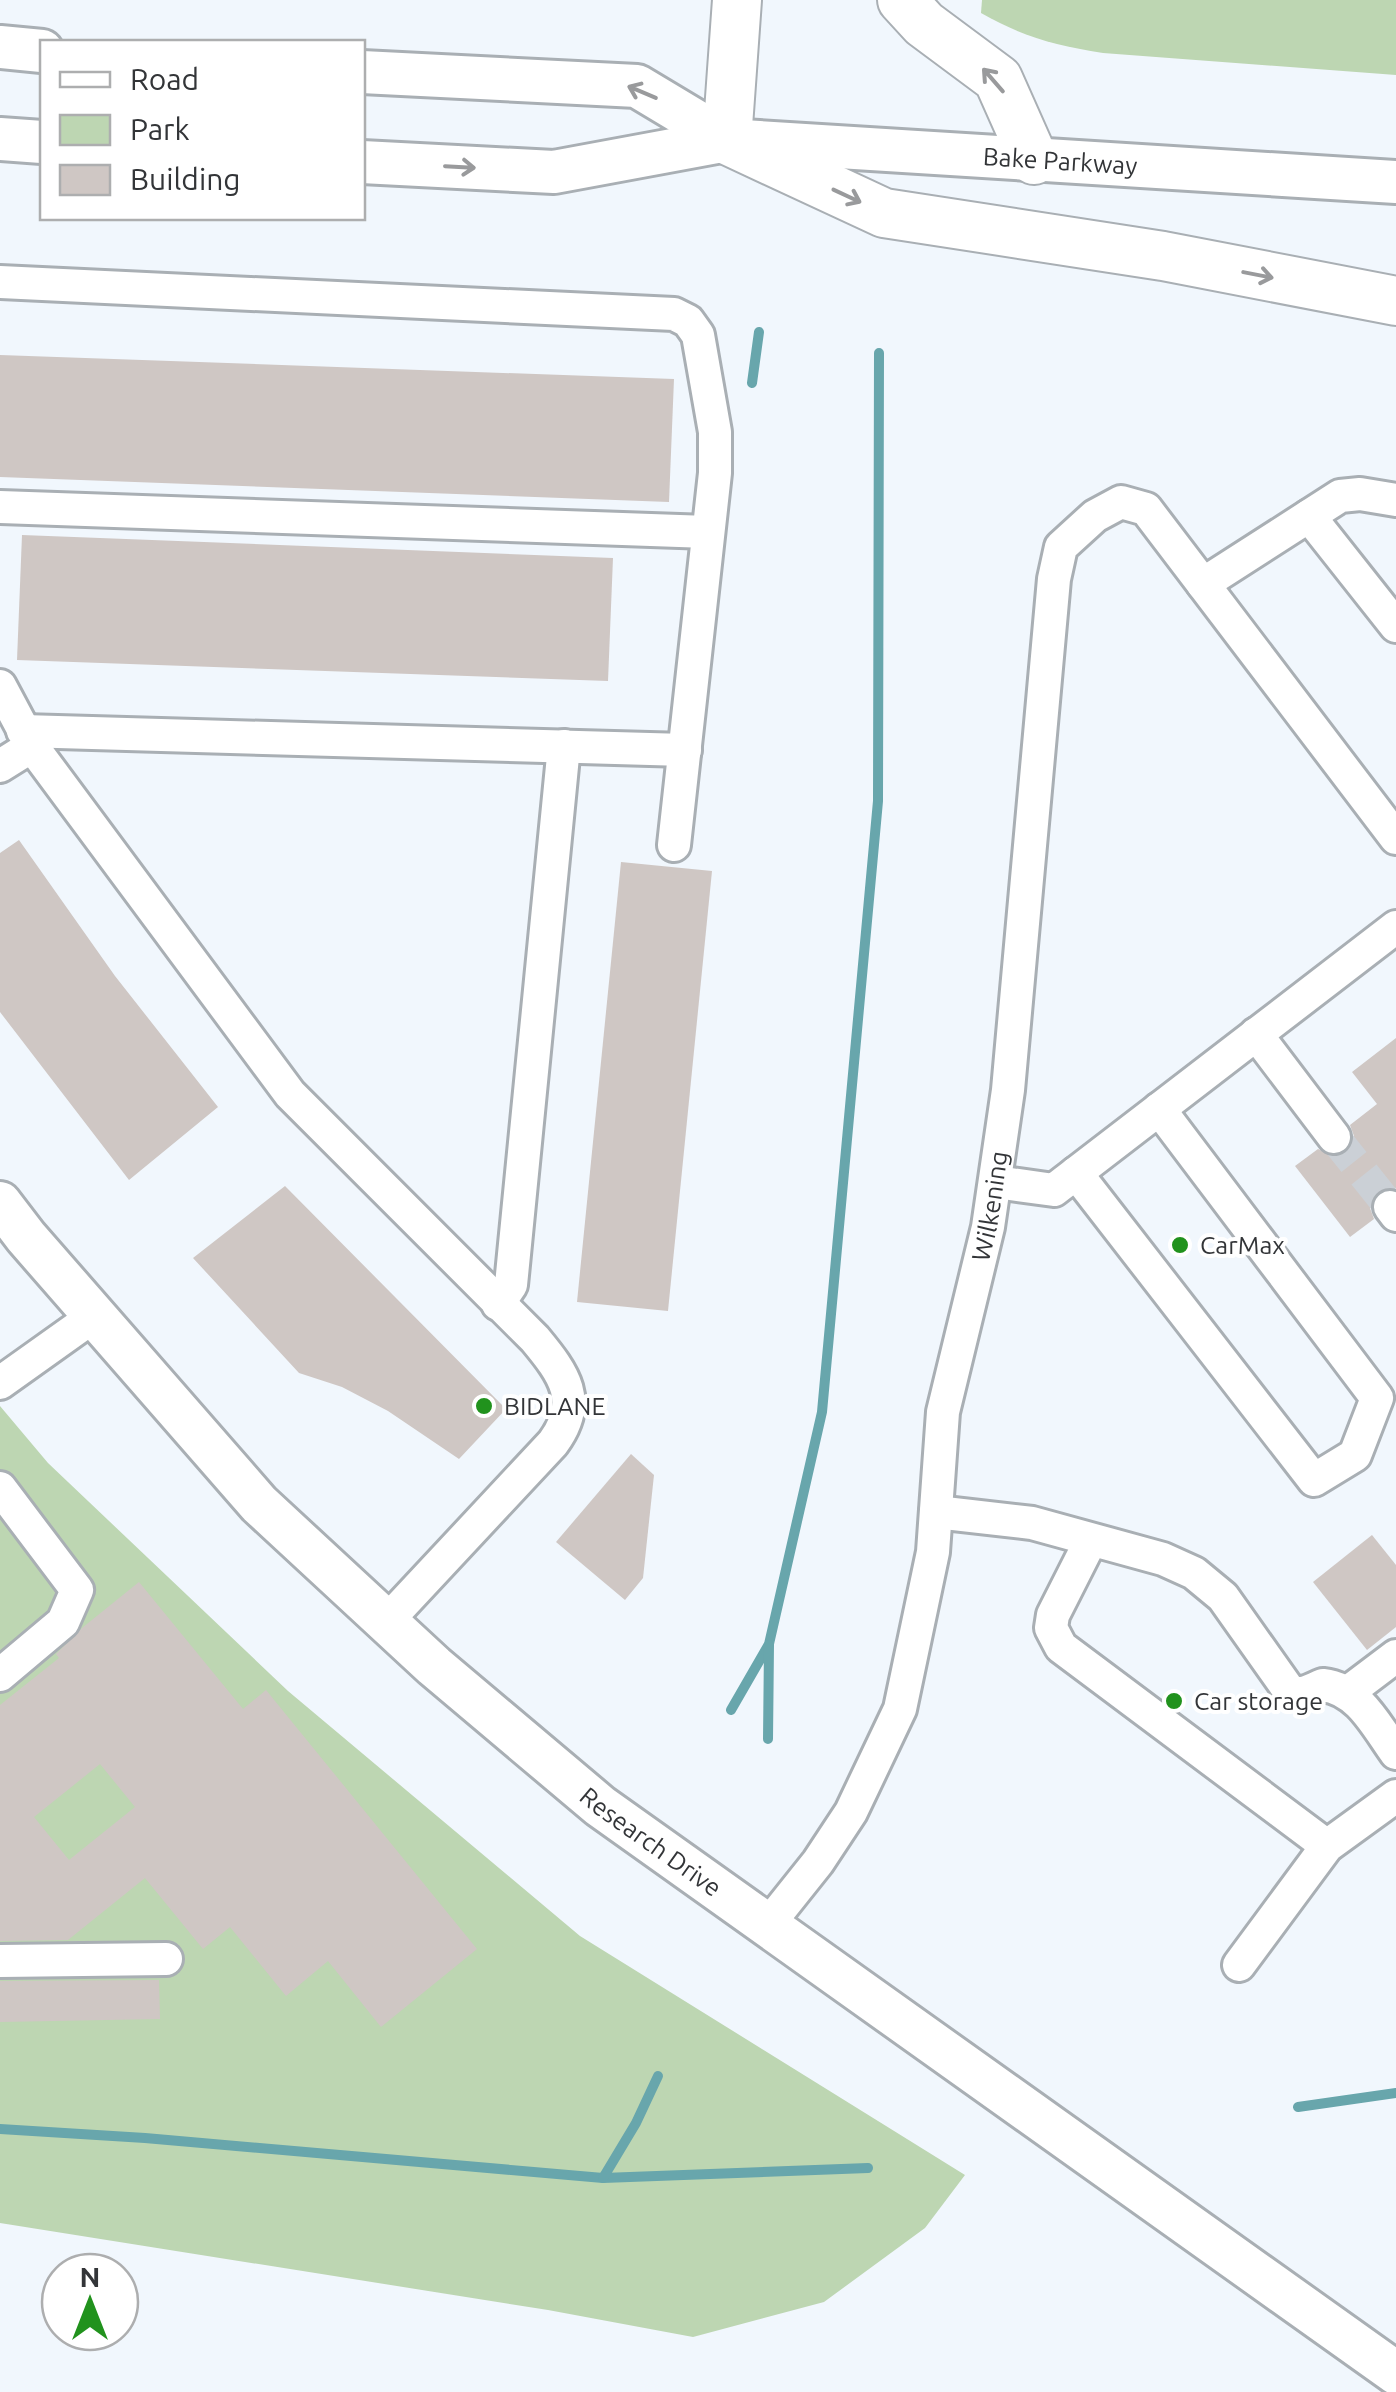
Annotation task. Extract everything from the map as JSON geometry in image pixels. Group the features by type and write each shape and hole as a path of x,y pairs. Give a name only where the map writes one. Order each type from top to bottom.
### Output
{"highway":[{"path":"737,0 727,140 884,214 1163,256 1396,302"},
{"path":"902,0 924,24 998,79 1034,160"}],"main road":[{"path":"0,47 40,51"},
{"name":"Bake Parkway","path":"365,72 636,86 727,140"},
{"path":"0,139 40,142"},
{"name":"Bake Parkway","path":"365,162 554,172 727,140 1396,182"},
{"name":"Research Drive","path":"0,1203 260,1504 385,1623 600,1806 1396,2374"}],"lane":[{"path":"0,282 674,314 688,321 698,335 715,432 715,473 674,845"},
{"path":"1396,500 1360,494 1340,496 1203,584 1396,838"},
{"name":"Wilkening","path":"767,1926 818,1862 851,1812 900,1708 933,1552 943,1412 996,1182 1008,1090 1054,579 1061,547 1095,516 1121,502 1146,509 1203,584"},
{"path":"0,507 708,532"},
{"path":"1309,516 1396,626"},
{"path":"0,686 27,738 290,1094 560,1369 568,1386 564,1429 385,1623"},
{"path":"0,766 27,738 685,750"},
{"path":"498,1304 511,1285 564,746"},
{"path":"996,1182 1054,1190 1396,927"},
{"path":"1256,1034 1334,1137"},
{"path":"1076,1173 1314,1480 1355,1454 1386,1392 1159,1109"},
{"path":"0,1383 94,1316"},
{"path":"0,1488 78,1590 63,1622 0,1675"},
{"path":"936,1512 1032,1523 1163,1559 1194,1573 1223,1597 1288,1689 1295,1694 1307,1693 1323,1685 1346,1693 1356,1699 1396,1753"},
{"path":"1091,1540 1053,1615 1051,1628 1060,1647 1327,1846"},
{"path":"1346,1693 1396,1656"},
{"path":"1238,1965 1327,1846 1396,1796"},
{"path":"0,1961 166,1959"}],"green space":[{"path":"982,0 1396,0 1396,75 1086,50 1040,39 996,21 981,13"},
{"path":"0,1406 48,1463 288,1691 580,1936 965,2175 925,2228 824,2302 693,2337 548,2310 0,2223"}],"building":[{"path":"0,355 674,379 669,502 0,477"},
{"path":"22,535 613,558 608,681 17,660"},
{"path":"19,840 115,976 218,1107 129,1180 0,1012 0,853"},
{"path":"621,862 712,871 668,1311 577,1302"},
{"path":"1396,1038 1396,1188 1377,1192 1370,1208 1374,1219 1350,1237 1295,1166 1318,1149 1336,1157 1347,1152 1354,1136 1350,1125 1377,1104 1352,1072"},
{"path":"285,1186 506,1409 459,1459 388,1411 342,1387 299,1373 193,1258"},
{"path":"631,1454 654,1475 643,1578 625,1600 556,1542"},
{"path":"1372,1535 1396,1565 1396,1627 1367,1650 1313,1582"},
{"path":"139,1582 243,1709 266,1690 477,1949 381,2027 328,1961 286,1996 230,1927 203,1949 145,1878 68,1940 0,1941 0,1705 59,1658 56,1654","holes":["100,1764 135,1807 69,1860 34,1817"]},
{"path":"159,1980 160,2019 0,2022 0,1981"}],"waterway":[{"path":"752,383 759,332"},
{"path":"731,1710 769,1644 822,1412 878,801 879,353"},
{"path":"768,1739 769,1645"},
{"path":"603,2178 658,2076"},
{"path":"1298,2107 1396,2093"},
{"path":"0,2129 603,2178 868,2168"}],"tunnel":[{"path":"1334,1137 1390,1207"}],"place":[{"name":"CarMax","path":"1180,1245"},
{"name":"BIDLANE","path":"484,1406"},
{"name":"Car storage","path":"1174,1701"}]}
